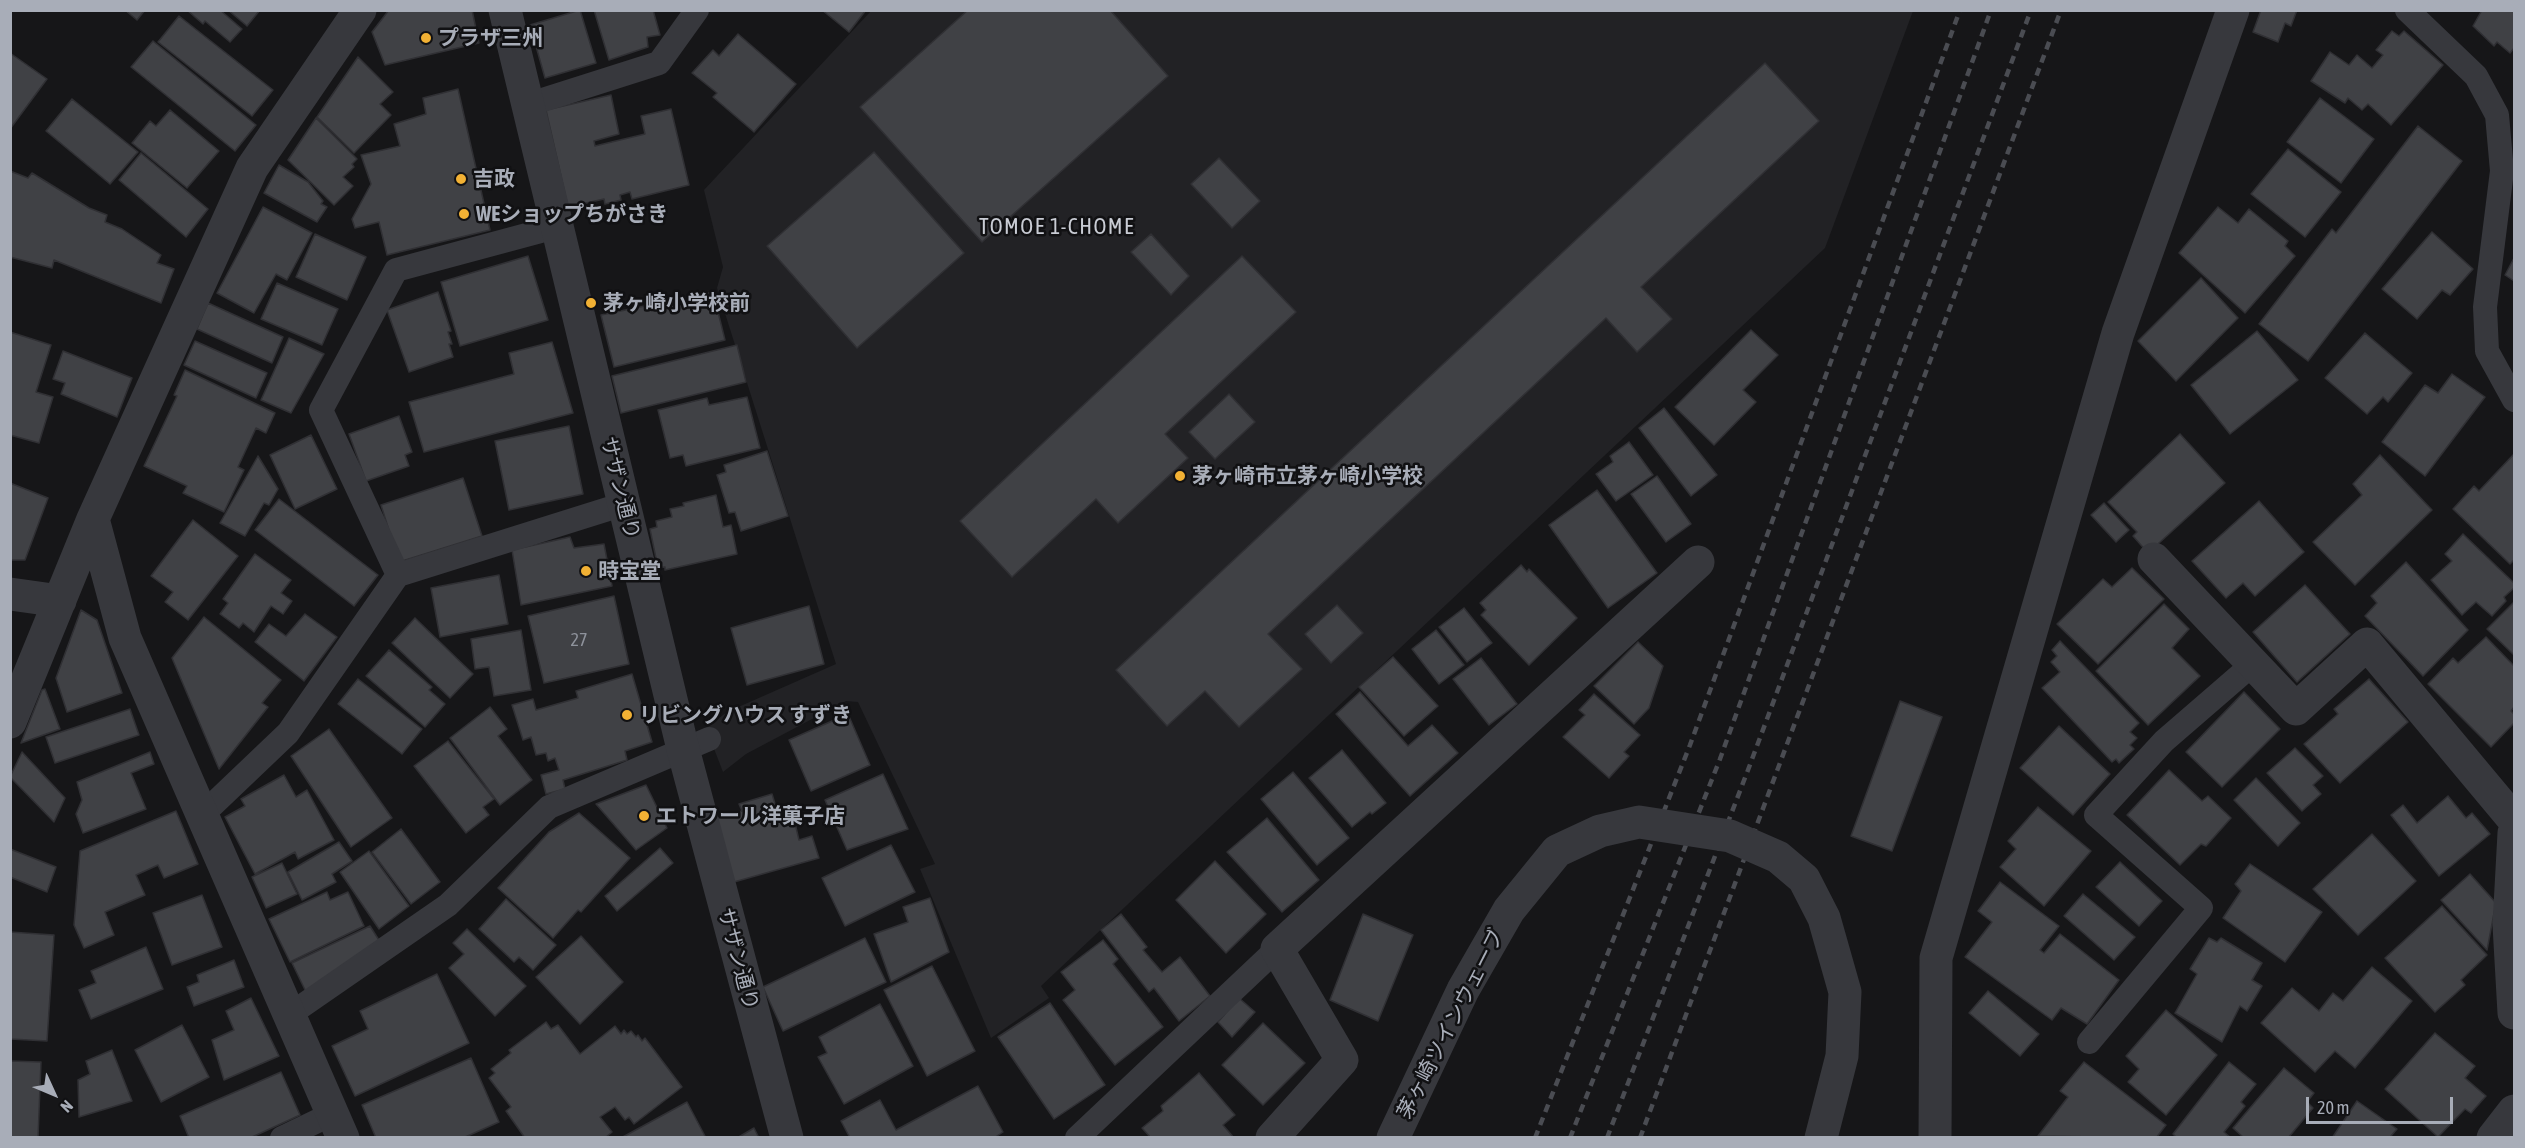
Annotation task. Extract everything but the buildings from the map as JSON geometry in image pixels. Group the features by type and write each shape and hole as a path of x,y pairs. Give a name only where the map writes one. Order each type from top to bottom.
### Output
{"street":[{"path":"10,722 93,519 252,168 360,10"},
{"name":"サザン通り","path":"505,10 624,504 696,744 787,1137"},
{"path":"1935,1137 1936,958 2118,333 2233,10"},
{"path":"93,519 125,638 337,1126"},
{"path":"2154,559 2296,709 2367,644 2514,820"},
{"path":"1272,1137 1342,1060 1277,949 1698,562"},
{"path":"10,594 60,601"},
{"name":"茅ヶ崎ツインウェーブ","path":"1393,1137 1463,990 1509,910 1557,851 1600,831 1639,822 1730,836 1778,857 1804,879 1824,918 1845,992 1842,1056 1821,1137"},
{"path":"2514,833 2509,925 2514,1013"},
{"path":"2493,1137 2514,1111"}],"lane":[{"path":"527,105 659,63 697,10"},
{"path":"2407,10 2476,75 2497,115 2502,171 2485,307 2487,351 2514,400"},
{"path":"398,575 321,410 396,270 556,227"},
{"path":"202,814 288,733 398,575 624,504"},
{"path":"2089,1042 2201,908 2096,815 2164,741 2253,663"},
{"path":"289,1015 448,905 549,807 696,744"},
{"path":"1077,1137 1277,949"},
{"path":"282,1137 337,1126"}],"shaded area":[{"name":"茅ヶ崎市立茅ヶ崎小学校","path":"871,11 1913,11 1825,248 1041,986 1049,998 991,1038 920,869 935,864 858,702 846,701 746,754 723,772 706,728 727,712 836,664 717,288 723,267 704,190"}],"railway":[{"path":"1535,1138 1690,745 1960,10"},
{"path":"1570,1138 1720,759 1991,10"},
{"path":"1607,1138 1748,770 2031,10"},
{"path":"1640,1138 2061,10"}],"place":[{"name":"プラザ三州","path":"426,38"},
{"name":"吉政","path":"461,179"},
{"name":"WEショップちがさき","path":"464,214"},
{"name":"茅ヶ崎小学校前","path":"591,303"},
{"name":"茅ヶ崎市立茅ヶ崎小学校","path":"1180,476"},
{"name":"時宝堂","path":"586,571"},
{"name":"リビングハウス すずき","path":"627,715"},
{"name":"エトワール洋菓子店","path":"644,816"}],"district":[{"name":"TOMOE 1-CHOME","path":"1057,227"}]}
